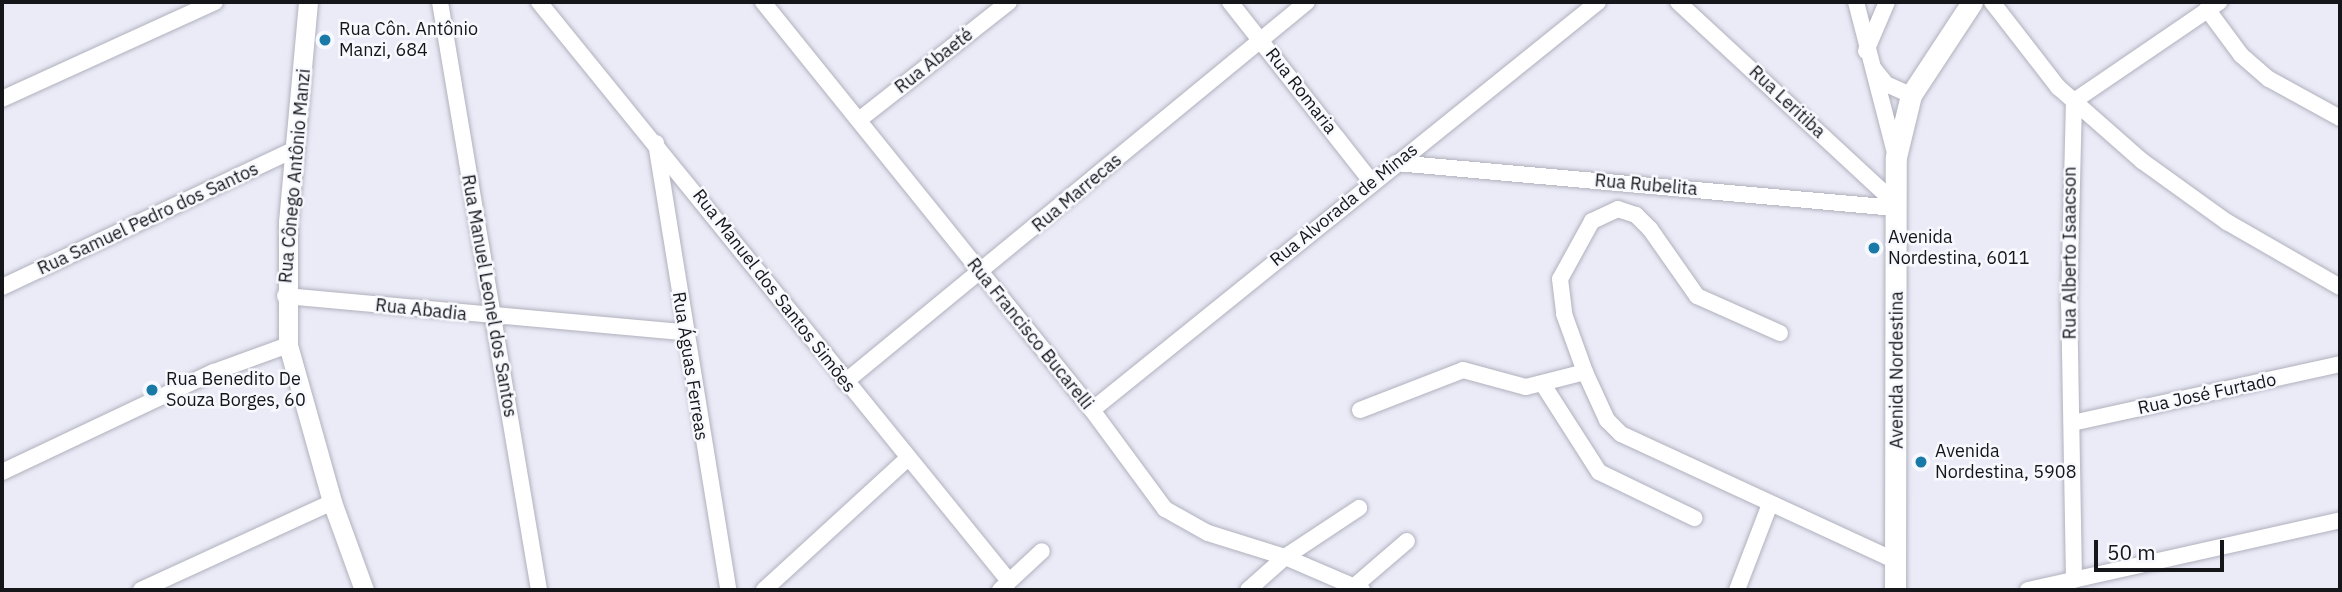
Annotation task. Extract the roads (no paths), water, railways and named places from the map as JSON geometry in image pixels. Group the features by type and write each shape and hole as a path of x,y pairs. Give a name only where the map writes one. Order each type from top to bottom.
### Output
{"main road":[{"name":"Avenida Nordestina","path":"1895,590 1896,156 1912,95 1972,2"}],"street":[{"path":"2,99 215,2"},
{"name":"Rua Cônego Antônio Manzi","path":"308,2 293,150 285,296 288,345 332,502 364,590"},
{"name":"Rua Manuel Leonel dos Santos","path":"440,2 540,590"},
{"name":"Rua Manuel dos Santos Simões","path":"539,2 655,141 1004,586"},
{"name":"Rua Francisco Bucarelli","path":"763,2 1092,410 1173,517 1243,546 1285,557 1355,589"},
{"name":"Rua Abaeté","path":"859,120 1009,2"},
{"name":"Rua Romaria","path":"1230,2 1371,181"},
{"name":"Rua Marrecas","path":"845,382 981,274 1307,2"},
{"name":"Rua Alvorada de Minas","path":"1092,410 1371,181 1598,2"},
{"name":"Rua Leritiba","path":"1678,2 1895,205"},
{"path":"1856,2 1866,55 1896,156"},
{"path":"1866,55 1888,2"},
{"path":"1992,2 2074,101 2142,161 2227,222 2340,287"},
{"path":"2074,101 2213,5 2242,55 2269,79 2340,118"},
{"path":"1866,55 1886,84 1912,95"},
{"name":"Rua Alberto Isaacson","path":"2074,101 2069,292 2074,580"},
{"name":"Rua Águas Ferreas","path":"655,141 684,332 729,590"},
{"name":"Rua Samuel Pedro dos Santos","path":"2,287 293,150"},
{"name":"Rua Rubelita","path":"1396,163 1895,205"},
{"path":"1780,333 1697,296 1636,215 1609,210 1592,221 1560,279 1564,314 1585,372 1607,420 1621,433 1896,561"},
{"name":"Rua Abadia","path":"285,296 492,317 684,332"},
{"path":"2,472 214,372 288,345"},
{"name":"Rua José Furtado","path":"2072,423 2340,364"},
{"path":"1360,410 1463,370 1526,387 1545,386 1585,372"},
{"path":"1545,386 1600,472 1694,518"},
{"path":"764,590 906,460"},
{"path":"141,590 332,502"},
{"path":"1737,590 1770,504"},
{"path":"1248,590 1285,557 1359,508"},
{"path":"2028,590 2340,520"},
{"path":"1355,589 1406,541"},
{"path":"1004,586 1042,551"}],"place":[{"name":"Rua Côn. Antônio Manzi, 684","path":"325,40"},
{"name":"Avenida Nordestina, 6011","path":"1874,248"},
{"name":"Rua Benedito De Souza Borges, 60","path":"152,390"},
{"name":"Avenida Nordestina, 5908","path":"1921,462"}]}
